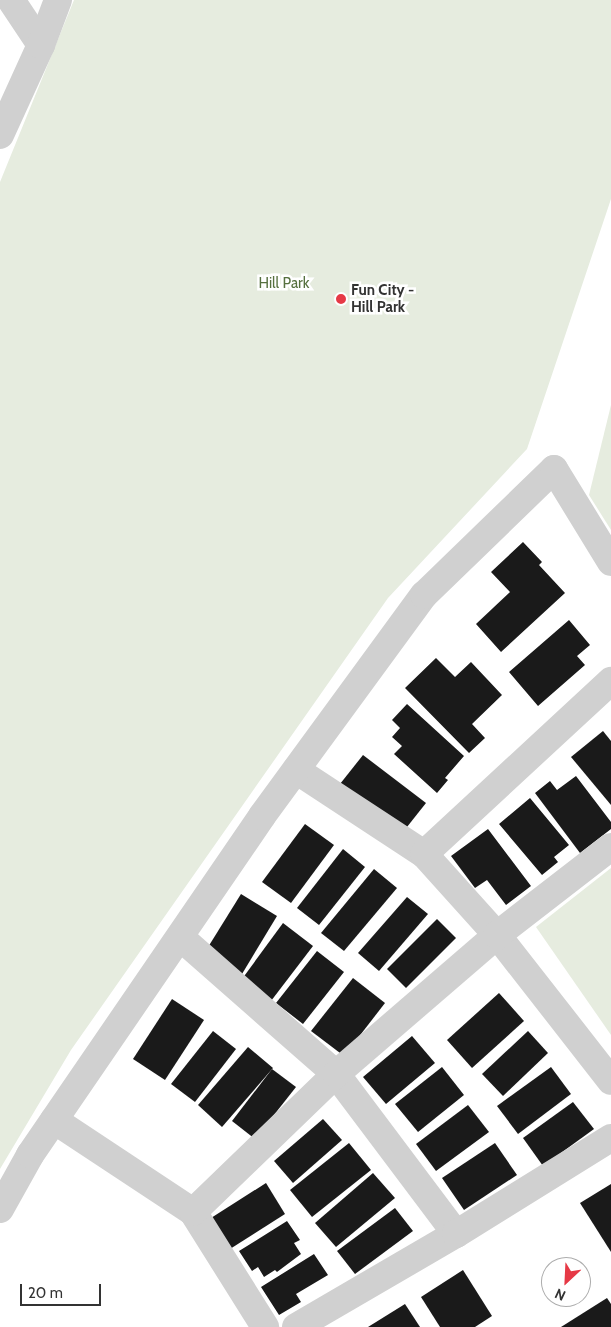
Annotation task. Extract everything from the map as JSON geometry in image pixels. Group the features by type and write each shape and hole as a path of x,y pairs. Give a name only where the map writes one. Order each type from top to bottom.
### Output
{"street":[{"path":"11,0 41,45"},
{"path":"0,135 41,45 58,0"},
{"path":"0,1209 30,1155 180,937 296,770 424,596 554,469 611,562"},
{"path":"424,854 611,681"},
{"path":"296,770 424,854 497,935 611,1081"},
{"path":"193,1212 336,1074 497,935 611,847"},
{"path":"180,937 336,1074 456,1234"},
{"path":"54,1120 193,1212 265,1327"},
{"path":"296,1327 456,1234 611,1138"}],"green space":[{"name":"Hill Park","path":"74,0 611,0 611,199 527,449 388,598 71,1050 0,1169 0,182"},
{"path":"611,405 611,530 589,495"},
{"path":"611,868 611,1035 536,927"}],"building":[{"path":"523,542 542,562 539,565 565,593 501,652 476,624 510,592 491,572"},
{"path":"569,620 590,645 577,656 585,665 538,706 509,672"},
{"path":"436,658 455,677 471,662 502,695 472,724 485,738 469,753 405,688"},
{"path":"407,704 464,756 445,778 448,780 437,793 394,754 402,746 392,737 400,728 392,720"},
{"path":"603,731 611,741 611,805 571,757"},
{"path":"363,755 426,803 403,832 340,784"},
{"path":"576,776 611,822 611,829 580,853 535,793 550,781 557,790"},
{"path":"530,798 569,845 554,857 558,862 542,875 499,824"},
{"path":"305,824 334,845 291,903 262,882"},
{"path":"488,829 531,886 506,905 487,880 475,888 451,856"},
{"path":"343,849 365,867 319,925 297,908"},
{"path":"374,869 397,888 344,951 321,933"},
{"path":"241,894 277,916 242,974 205,952"},
{"path":"407,897 428,914 379,971 358,953"},
{"path":"437,919 456,938 406,988 387,969"},
{"path":"283,923 313,946 271,1001 242,979"},
{"path":"317,951 344,972 303,1024 276,1003"},
{"path":"353,978 385,1003 344,1056 311,1031"},
{"path":"499,993 524,1021 472,1068 447,1040"},
{"path":"172,999 204,1020 165,1080 133,1059"},
{"path":"213,1031 236,1049 195,1102 171,1084"},
{"path":"528,1031 548,1053 503,1096 482,1074"},
{"path":"412,1036 435,1063 386,1104 363,1077"},
{"path":"248,1047 273,1068 222,1127 198,1105"},
{"path":"442,1067 464,1095 418,1132 395,1104"},
{"path":"551,1067 571,1094 518,1134 497,1106"},
{"path":"272,1069 296,1087 255,1139 232,1121"},
{"path":"573,1102 594,1129 543,1166 523,1138"},
{"path":"468,1105 489,1132 436,1171 416,1144"},
{"path":"323,1119 342,1140 293,1183 274,1161"},
{"path":"349,1143 371,1170 312,1217 290,1190"},
{"path":"495,1143 517,1175 464,1210 442,1178"},
{"path":"373,1173 395,1198 336,1247 315,1223"},
{"path":"266,1183 285,1214 230,1249 211,1218"},
{"path":"611,1184 611,1252 580,1203"},
{"path":"395,1208 413,1231 355,1274 337,1251"},
{"path":"287,1221 300,1240 294,1243 301,1254 277,1272 275,1270 264,1277 258,1267 252,1271 239,1251"},
{"path":"314,1254 328,1275 296,1294 301,1302 279,1315 261,1287"},
{"path":"463,1270 492,1316 475,1327 440,1327 421,1297"},
{"path":"607,1298 611,1304 611,1327 561,1327"},
{"path":"405,1304 420,1327 368,1327"}],"place":[{"name":"Fun City - Hill Park","path":"341,299"}]}
